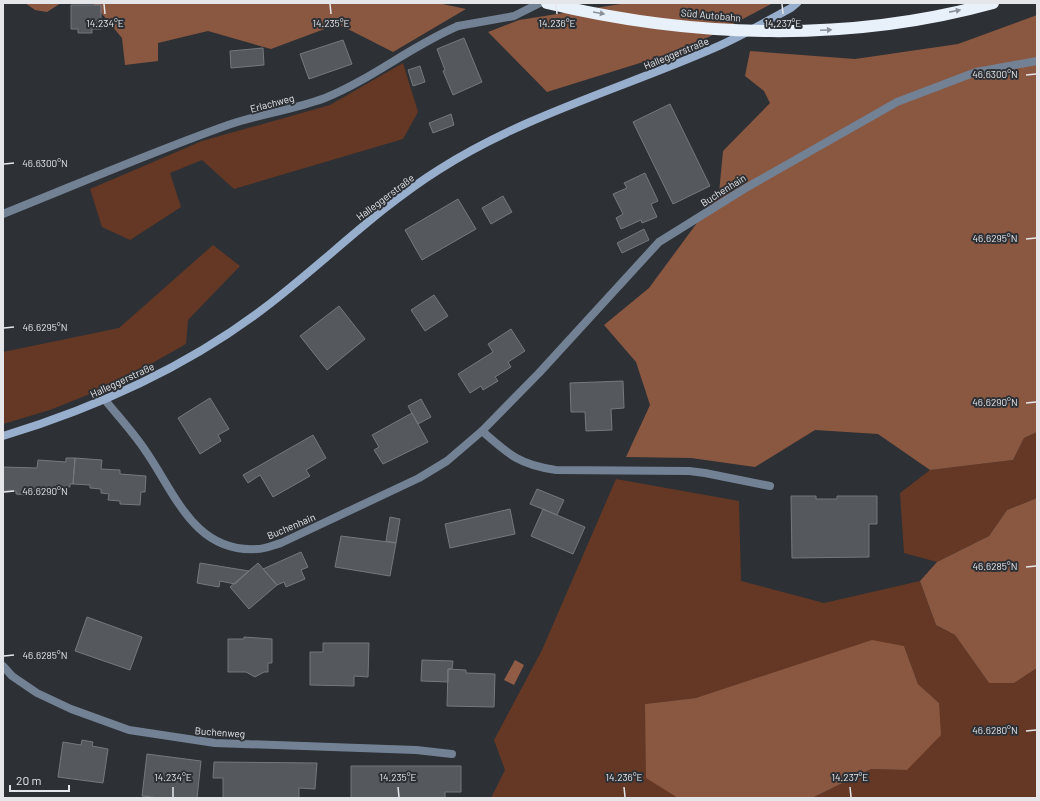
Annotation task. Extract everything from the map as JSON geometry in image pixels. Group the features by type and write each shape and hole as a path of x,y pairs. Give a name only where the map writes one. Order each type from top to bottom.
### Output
{"highway":[{"name":"Süd Autobahn","path":"547,3 637,20 703,28 770,31 837,29 898,22 993,3"}],"main road":[{"name":"Halleggerstraße","path":"3,436 62,417 105,400 162,373 212,344 262,310 396,198 441,168 474,149 548,114 716,48 797,3"}],"street":[{"name":"Erlachweg","path":"3,214 230,125 291,109 324,98 349,88 438,34 458,26 514,16 540,3"},
{"name":"Buchenhain","path":"105,400 145,449 190,520 201,532 226,546 242,549 259,549 280,543 419,478 447,461 482,431 539,373 659,242 744,189 897,102 976,72 1037,61"},
{"path":"482,431 506,452 525,464 539,468 556,470 705,472 770,486"},
{"name":"Buchenweg","path":"3,666 12,676 38,693 71,709 128,730 215,743 416,750 452,754"}],"shaded area":[{"path":"25,3 61,3 47,12 35,10"},
{"path":"93,3 438,3 466,9 393,52 338,24 271,49 208,31 158,43 158,61 125,65 122,38"},
{"path":"627,3 773,3 688,48 547,92 488,32 519,20"},
{"path":"1037,15 1037,432 1024,438 1013,460 930,470 878,434 815,430 755,467 691,458 626,457 650,405 636,362 604,325 649,288 719,193 723,151 770,103 764,91 745,76 750,51 855,59 958,44"},
{"path":"403,63 418,112 403,139 234,189 202,160 170,173 181,207 130,240 102,227 90,189 202,141 330,105"},
{"path":"213,245 240,266 188,320 186,344 117,383 50,410 3,424 3,352 119,328"},
{"path":"1037,432 1037,498 1007,510 989,536 937,562 904,553 900,493 930,470 1013,460 1024,438"},
{"path":"616,479 739,501 741,581 824,603 920,581 936,625 955,635 989,683 1014,683 1037,668 1037,798 812,798 871,769 907,770 939,703 918,684 904,646 696,698 645,704 678,798 491,798 505,770 494,740 542,650"},
{"path":"1037,498 1037,668 1014,683 989,683 955,635 936,625 920,581 937,562 989,536 1007,510"},
{"path":"872,640 904,646 918,684 939,703 941,735 907,770 871,769 812,798 678,798 646,778 645,704 696,698"},
{"path":"515,660 524,665 514,685 504,680"}],"building":[{"path":"71,5 101,5 101,29 92,29 92,33 78,33 78,29 71,29"},
{"path":"464,38 482,82 453,95 443,71 445,70 437,49"},
{"path":"343,40 352,64 309,79 300,54"},
{"path":"263,48 264,65 231,68 230,51"},
{"path":"420,66 425,82 413,86 408,70"},
{"path":"670,104 710,186 673,204 633,122"},
{"path":"451,114 454,125 433,133 429,123"},
{"path":"645,173 658,201 651,204 657,217 642,223 641,220 621,229 616,218 623,214 613,194 627,188 624,183"},
{"path":"503,196 512,212 491,224 482,208"},
{"path":"458,199 476,229 422,260 405,230"},
{"path":"644,229 649,240 622,253 617,243"},
{"path":"434,295 448,316 425,331 411,310"},
{"path":"339,306 365,339 327,370 300,336"},
{"path":"511,329 525,351 508,362 511,367 495,377 498,381 483,390 481,386 470,393 458,374 493,352 488,344"},
{"path":"623,381 624,408 611,409 612,430 586,431 585,412 571,412 570,383"},
{"path":"210,398 229,429 218,435 221,441 200,454 178,418"},
{"path":"421,399 431,417 418,424 408,406"},
{"path":"412,413 428,442 383,464 374,450 379,447 372,435"},
{"path":"313,435 326,458 306,470 310,476 273,497 260,475 248,483 243,475"},
{"path":"66,458 75,458 73,484 70,484 70,487 41,487 40,491 27,490 27,495 16,494 16,491 3,491 3,467 37,468 38,460 66,462"},
{"path":"75,458 102,460 101,469 120,470 120,474 146,476 145,492 141,492 140,505 120,504 120,501 108,500 109,494 101,493 101,489 90,488 90,485 73,484"},
{"path":"537,489 564,500 557,515 530,504"},
{"path":"791,496 816,496 816,499 837,499 837,496 877,496 877,524 869,524 869,557 792,558"},
{"path":"510,509 515,534 450,548 445,524"},
{"path":"543,509 585,527 573,554 531,536"},
{"path":"390,517 400,519 396,543 386,541"},
{"path":"341,536 396,543 390,576 335,567"},
{"path":"301,552 308,567 301,570 305,579 286,587 284,582 277,585 263,569"},
{"path":"200,563 249,571 235,584 220,581 219,587 197,583"},
{"path":"258,563 277,585 249,609 230,587"},
{"path":"87,617 142,637 130,670 75,651"},
{"path":"244,637 272,639 272,663 268,663 268,672 264,672 255,677 246,672 228,672 228,639 244,639"},
{"path":"323,643 369,643 368,677 354,676 354,686 310,685 310,652 323,652"},
{"path":"422,660 453,661 452,669 448,669 448,682 421,681"},
{"path":"448,669 466,670 466,673 495,674 494,707 447,706"},
{"path":"82,740 93,742 92,746 108,749 103,783 58,777 63,742 81,745"},
{"path":"147,754 201,761 197,798 160,798 142,796"},
{"path":"214,762 317,763 315,789 299,788 299,798 223,798 223,778 213,778"},
{"path":"351,766 461,766 461,792 445,792 445,798 351,798"}]}
